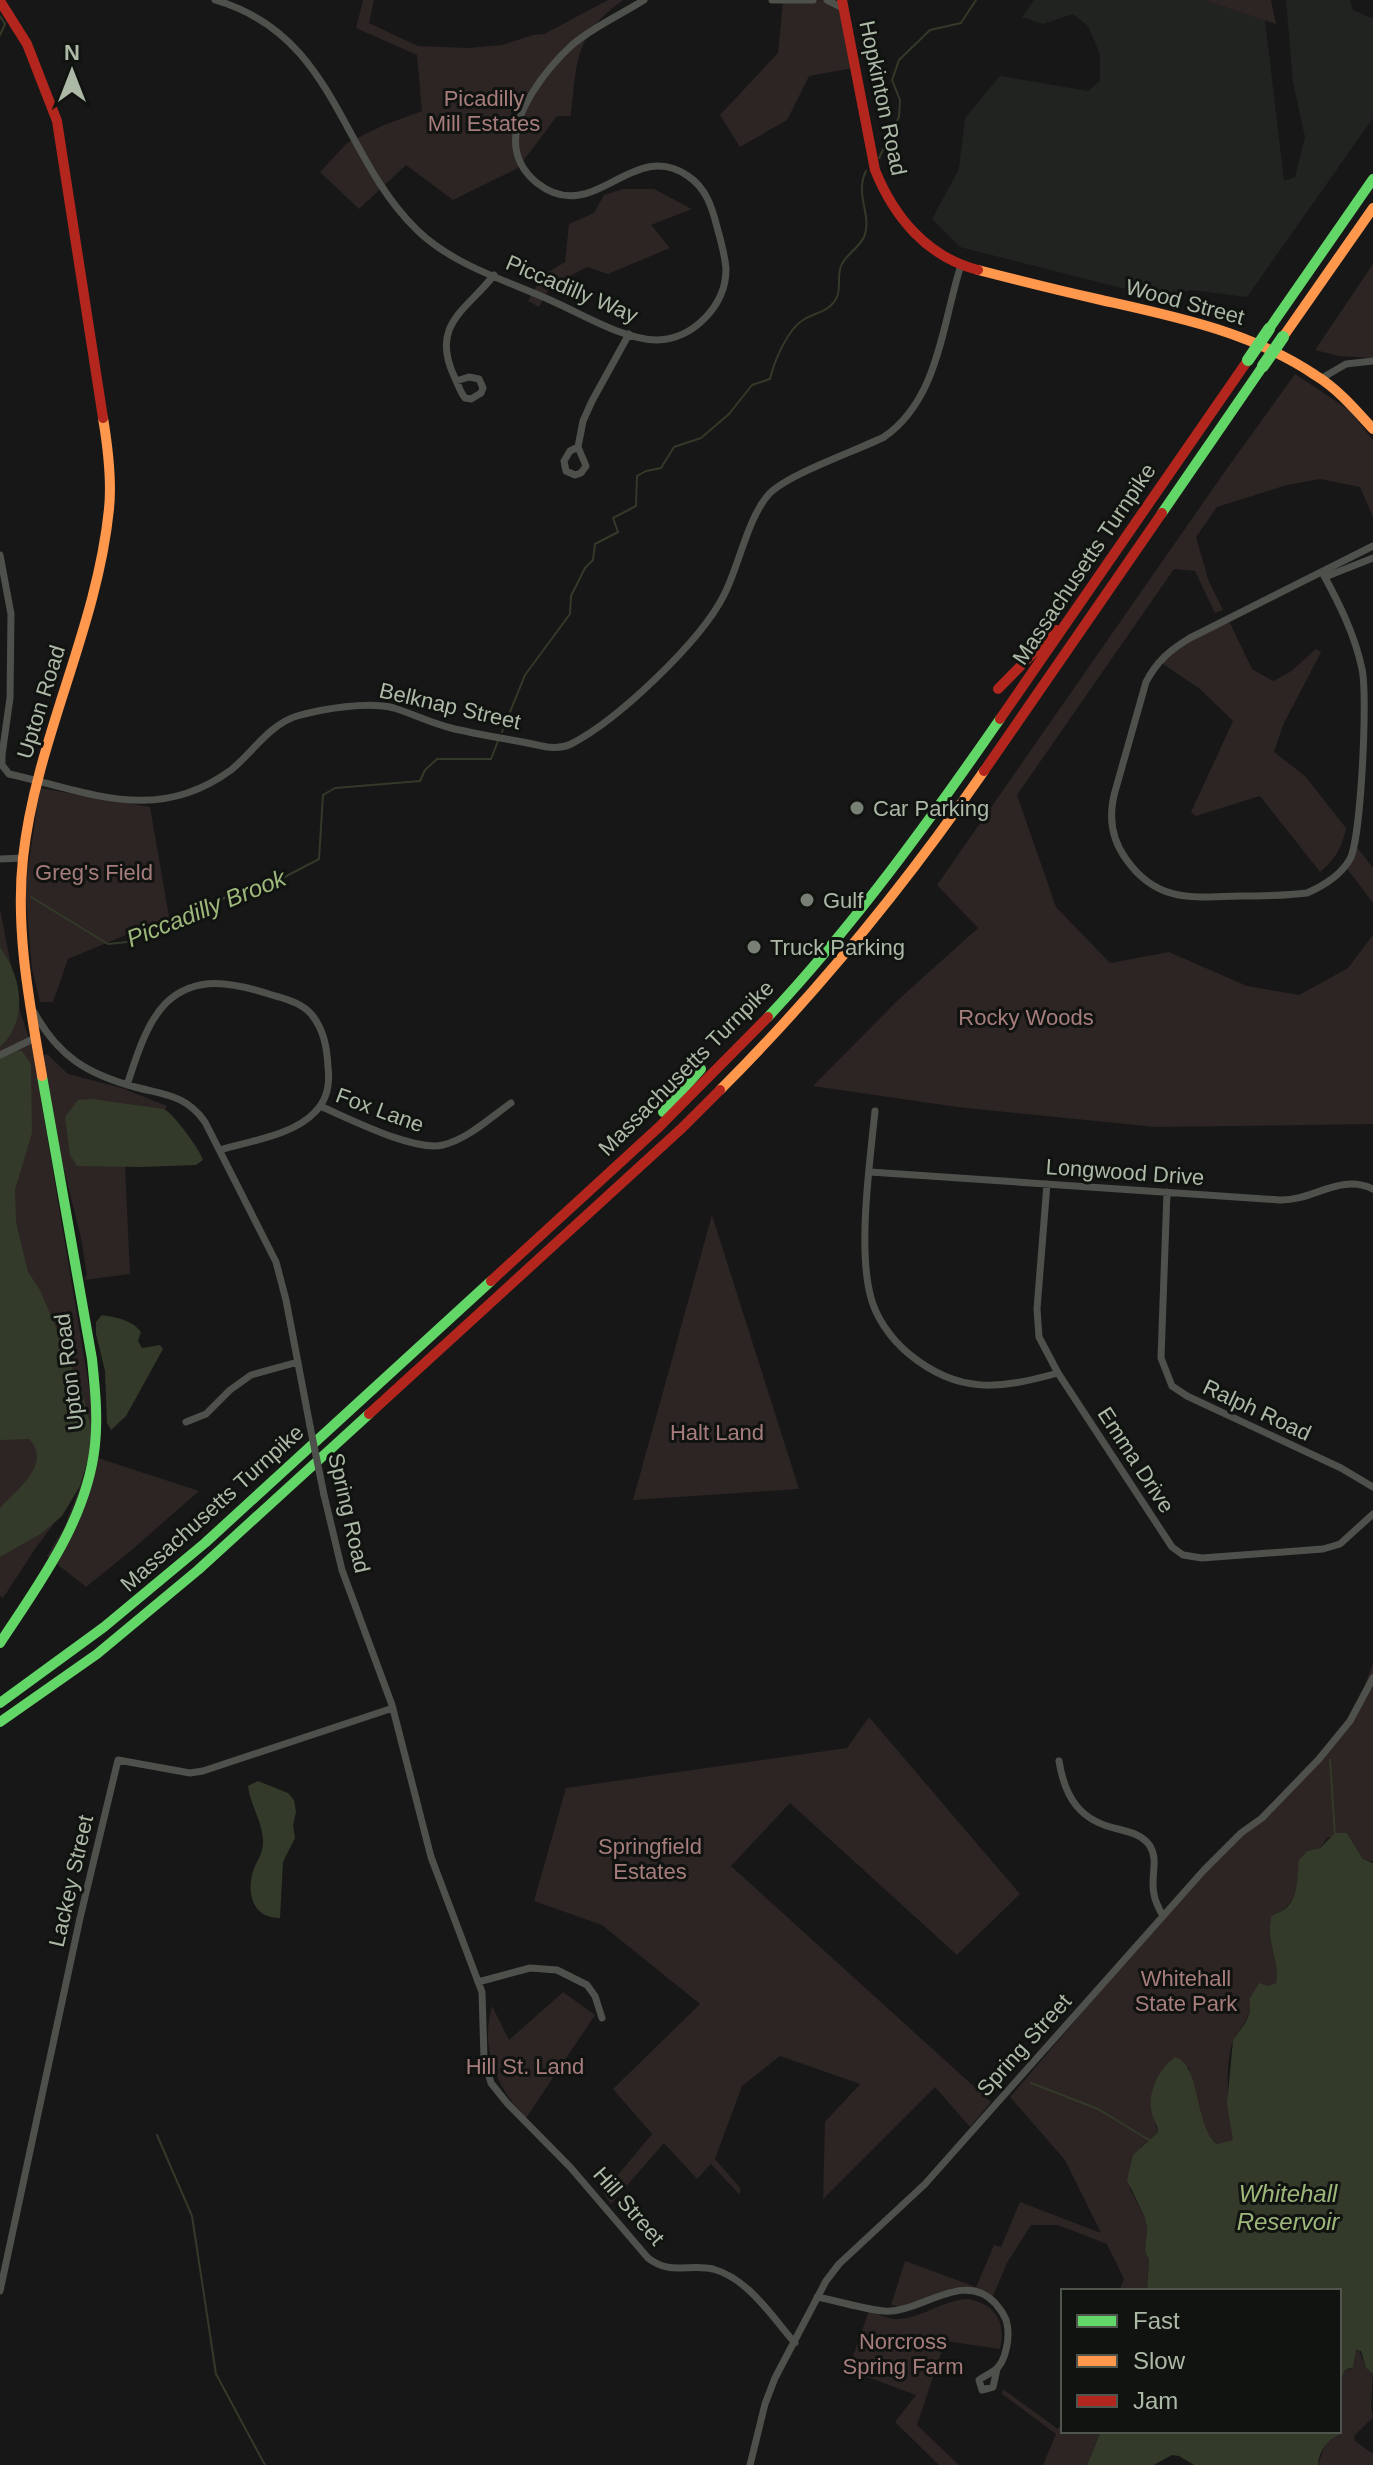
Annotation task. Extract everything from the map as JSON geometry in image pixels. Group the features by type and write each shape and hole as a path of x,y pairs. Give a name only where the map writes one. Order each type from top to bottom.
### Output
{"main road":[{"name":"Upton Road","path":"0,1 27,44 57,121 107,442 109,479 109,509 94,592 38,781 23,858 22,933 35,1038 92,1359 97,1396 97,1438 92,1477 74,1526 0,1643"},
{"name":"Hopkinton Road","path":"842,4 868,145 885,195 898,217 919,238 961,265"},
{"name":"Massachusetts Turnpike","path":"0,1703 84,1643 175,1569 609,1172 751,1035 876,892 933,818 1373,179"},
{"name":"Massachusetts Turnpike","path":"0,1722 97,1654 198,1570 672,1137 765,1045 877,916 932,846 1373,208"},
{"name":"Wood Street","path":"961,265 1251,340 1298,362 1322,378 1373,429"},
{"path":"998,689 1076,611"},
{"path":"609,1172 701,1069"}],"street":[{"name":"Piccadilly Way","path":"215,0 264,21 297,48 320,79 384,190 431,242 450,255 629,334 658,340 679,335 706,318 722,291 726,265 708,199 686,174 655,166 633,170 588,194 576,197 555,193 534,181 525,171 516,147 515,132 522,109 572,46 644,0"},
{"path":"772,0 813,0"},
{"path":"827,0 842,4"},
{"name":"Belknap Street","path":"10,671 2,765 9,774 138,801 155,802 202,789 231,769 288,720 327,710 368,705 394,709 453,729 547,747 570,744 619,709 676,657 708,621 725,595 758,510 770,492 896,429 931,378 961,265"},
{"path":"456,381 448,362 448,332 458,313 494,275"},
{"path":"578,447 583,421 592,401 629,334"},
{"path":"1322,378 1346,364 1373,361"},
{"path":"1324,574 1356,643 1364,682 1363,744 1352,856 1337,875 1307,893 1198,898 1168,893 1154,887 1139,875 1122,853 1111,823 1111,804 1146,682 1154,666 1183,642 1324,574 1373,546"},
{"path":"0,555 10,599 10,671 0,672"},
{"path":"1324,574 1373,558"},
{"path":"0,859 23,858"},
{"path":"127,1085 151,1025 166,1003 187,989 200,984 226,982 301,1005 311,1014 324,1036 328,1088 320,1106 295,1126 220,1150"},
{"name":"Spring Road","path":"30,1004 49,1037 67,1056 88,1071 188,1102 205,1122 276,1262 284,1287 324,1495 342,1570 393,1708 431,1857 478,1982 484,2005 484,2036"},
{"path":"0,1055 35,1038"},
{"name":"Fox Lane","path":"320,1106 414,1144 440,1146 464,1136 511,1103"},
{"path":"875,1111 866,1231 870,1294 878,1317 898,1345 928,1369 953,1381 978,1386 1020,1383 1058,1373"},
{"name":"Longwood Drive","path":"870,1172 1293,1200 1347,1183 1373,1189"},
{"name":"Emma Drive","path":"1047,1184 1037,1309 1039,1337 1058,1373 1172,1547 1183,1555 1202,1558 1323,1549 1340,1544 1373,1514"},
{"name":"Ralph Road","path":"1167,1192 1161,1358 1172,1386 1187,1396 1341,1468 1373,1487"},
{"path":"186,1422 206,1414 230,1390 251,1375 298,1362"},
{"name":"Spring Street","path":"750,2465 765,2402 775,2378 817,2297 839,2264 925,2184 1213,1861 1241,1833 1262,1818 1319,1759 1350,1721 1373,1678"},
{"name":"Lackey Street","path":"0,2291 80,1918 118,1760 177,1771 203,1771 393,1708"},
{"path":"1059,1761 1065,1789 1079,1811 1101,1825 1138,1835 1149,1843 1154,1855 1153,1894 1163,1916"},
{"path":"478,1982 530,1968 557,1970 587,1985 595,1996 602,2018"},
{"name":"Hill Street","path":"484,2036 486,2071 498,2094 571,2168 648,2258 658,2266 710,2268 734,2279 754,2296 795,2343"},
{"path":"817,2297 883,2311 909,2308 957,2291 971,2290 989,2298 1007,2321 1006,2348 997,2369"}],"shaded area":[{"path":"1034,0 1204,0 1265,20 1284,181 1295,177 1305,137 1293,82 1286,0 1350,0 1353,10 1373,19 1373,118 1247,297 1191,290 1161,298 960,247 932,219 959,169 965,118 1000,76 1088,91 1100,81 1100,54 1088,26 1073,14 1043,24 1022,17"}],"green space":[{"name":"Picadilly Mill Estates","path":"363,0 374,0 369,23 418,46 468,48 502,45 544,34 608,0 623,0 595,25 581,51 571,116 557,116 518,168 453,200 406,165 359,209 320,172 347,143 422,111 417,55 356,28"},
{"path":"827,0 843,12 853,68 809,76 787,120 740,147 720,115 778,53 783,1"},
{"path":"1204,0 1271,0 1276,24"},
{"path":"623,189 654,189 692,209 651,225 670,248 608,274 587,267 551,286 539,307 528,301 542,276 565,262 569,224 594,213 604,195"},
{"path":"1373,264 1373,358 1339,356 1315,350"},
{"name":"Rocky Woods","path":"1295,374 1349,410 1373,440 1373,517 1360,487 1320,479 1287,485 1217,507 1196,537 1209,582 1223,610 1215,613 1195,571 1174,569 1017,795 1056,907 1110,963 1169,952 1247,986 1299,995 1348,968 1373,935 1373,1124 1156,1127 957,1107 813,1086 899,999 978,928 937,885"},
{"path":"1229,621 1252,669 1273,681 1290,672 1316,649 1321,652 1283,725 1274,752 1305,776 1346,828 1338,852 1320,872 1260,796 1196,816 1191,812 1233,721 1200,689 1160,662 1170,652"},
{"name":"Greg's Field","path":"40,788 150,807 169,917 68,959 53,1002 40,1002 32,969 25,888"},
{"path":"1356,846 1373,868 1373,903 1345,866"},
{"path":"0,909 20,1011 37,1063 37,1058 47,1054 68,1074 122,1088 167,1106 125,1165 130,1274 84,1280 87,1275 81,1238 40,1074 41,1100 93,1410 91,1429 80,1383 70,1503 3,1598 0,1596"},
{"name":"Halt Land","path":"712,1215 799,1489 633,1500"},
{"path":"92,1456 199,1491 86,1587 47,1556 64,1528"},
{"name":"Whitehall State Park","path":"1373,1664 1373,1862 1363,1859 1347,1833 1327,1838 1320,1848 1307,1851 1298,1868 1298,1883 1293,1898 1271,1918 1270,1937 1276,1983 1256,1998 1230,2051 1228,2091 1234,2141 1217,2144 1205,2128 1197,2108 1189,2067 1154,2084 1151,2107 1158,2132 1141,2147 1130,2189 1147,2228 1147,2289 1120,2289 1124,2279 1107,2244 1058,2225 1031,2225 1007,2263 993,2296 975,2289 900,2307 891,2305 905,2261 976,2287 994,2245 1001,2247 1020,2202 1101,2233 1065,2160 1010,2097 1191,1885 1338,1737 1358,1702"},
{"name":"Springfield Estates","path":"869,1717 1020,1894 957,1955 790,1803 731,1866 991,2102 970,2127 935,2087 823,2199 825,2122 860,2084 780,2056 742,2086 715,2159 741,2189 739,2194 711,2164 697,2179 664,2143 611,2204 603,2193 652,2134 613,2089 700,2004 602,1925 534,1901 566,1788 847,1748"},
{"name":"Hill St. Land","path":"563,1992 595,2015 526,2118 506,2094 493,2067 488,2038 492,2006 509,2040"},
{"name":"Norcross Spring Farm","path":"969,2299 993,2311 1000,2323 1002,2340 1000,2349 945,2341 917,2425 959,2465 939,2465 895,2422 916,2395 848,2370 869,2311 891,2318 904,2318 950,2302"},
{"path":"1359,2350 1366,2368 1373,2374 1373,2417 1354,2436 1355,2441 1373,2454 1373,2465 1318,2465 1325,2444 1341,2433 1341,2380 1345,2370 1351,2369 1354,2352"},
{"path":"1003,2389 1058,2429 1061,2423 1061,2433 1100,2433 1087,2465 1043,2465 1056,2434 1002,2394"}],"water":[{"path":"0,947 13,971 19,1011 9,1036 0,1047"},
{"path":"13,1050 22,1051 31,1064 32,1133 15,1190 16,1222 28,1272 40,1290 80,1383 92,1431 90,1453 80,1486 62,1516 42,1533 0,1557 0,1508 30,1476 37,1458 29,1439 0,1440 0,1057"},
{"path":"92,1099 164,1109 186,1132 203,1160 196,1165 77,1166 70,1155 65,1117 78,1100"},
{"path":"102,1315 133,1324 141,1332 138,1341 142,1348 160,1345 163,1349 126,1416 111,1430 107,1423 105,1371 96,1334 96,1322"},
{"path":"258,1781 288,1793 294,1800 296,1812 293,1825 295,1838 283,1862 280,1918 264,1915 252,1899 252,1875 263,1840 248,1786"},
{"name":"Whitehall Reservoir","path":"1335,1833 1347,1833 1363,1859 1373,1863 1373,2374 1366,2368 1361,2351 1356,2350 1353,2367 1345,2370 1341,2380 1341,2289 1147,2289 1147,2228 1127,2180 1133,2155 1158,2132 1151,2098 1155,2082 1175,2057 1189,2071 1210,2135 1217,2144 1233,2140 1227,2104 1233,2040 1246,2022 1250,1998 1259,1983 1268,1986 1276,1983 1270,1936 1271,1917 1292,1901 1299,1860 1307,1851 1320,1848"},
{"path":"1100,2433 1339,2433 1324,2447 1318,2465 1194,2465 1172,2455 1154,2465 1087,2465"}],"waterway":[{"name":"Piccadilly Brook","path":"879,158 899,117 900,100 892,80 899,60 930,30 961,23 976,0"},
{"path":"0,16 5,24 0,35"},
{"name":"Piccadilly Brook","path":"502,732 525,675 570,614 571,596 585,568 593,560 595,544 618,532 613,518 636,506 637,476 661,468 674,447 701,438 729,414 752,385 770,379 778,355 792,331 803,320 834,302 841,266 862,241 866,229 862,188 866,171"},
{"name":"Piccadilly Brook","path":"31,897 108,944 127,942 175,915 204,909 235,892 256,892 319,859 323,795 335,788 420,781 425,770 437,759 491,759 498,741"},
{"path":"1330,1760 1335,1835"},
{"path":"1031,2083 1098,2109 1149,2140"},
{"path":"157,2135 192,2216 216,2374 265,2465"}],"traffic: fast":[{"path":"1269,329 1373,179"},
{"path":"1248,360 1269,329"},
{"path":"1263,366 1283,337"},
{"path":"1162,513 1263,366"},
{"path":"768,1017 889,872 1000,719"},
{"path":"663,1112 701,1069"},
{"path":"0,1643 46,1573 72,1525 90,1473 96,1434 92,1359 42,1076"},
{"path":"0,1703 104,1627 205,1543 491,1281"},
{"path":"0,1722 97,1654 198,1570 369,1414"}],"traffic: slow":[{"path":"1283,337 1373,208"},
{"path":"978,270 1182,319 1237,336 1290,360 1323,381 1373,429"},
{"path":"42,1076 22,940 23,858 40,770 80,641 102,554 110,487 103,418"},
{"path":"720,1090 826,976 923,855 984,771"}],"traffic: jam":[{"path":"842,0 875,170 883,187 914,233 943,256 978,270"},
{"path":"0,1 27,44 57,121 103,418"},
{"path":"1000,719 1248,360"},
{"path":"984,771 1162,513"},
{"path":"998,689 1056,630"},
{"path":"491,1281 659,1127 768,1017"},
{"path":"369,1414 720,1090"}],"place":[{"name":"Car Parking","path":"857,808"},
{"name":"Gulf","path":"807,900"},
{"name":"Truck Parking","path":"754,947"}]}
